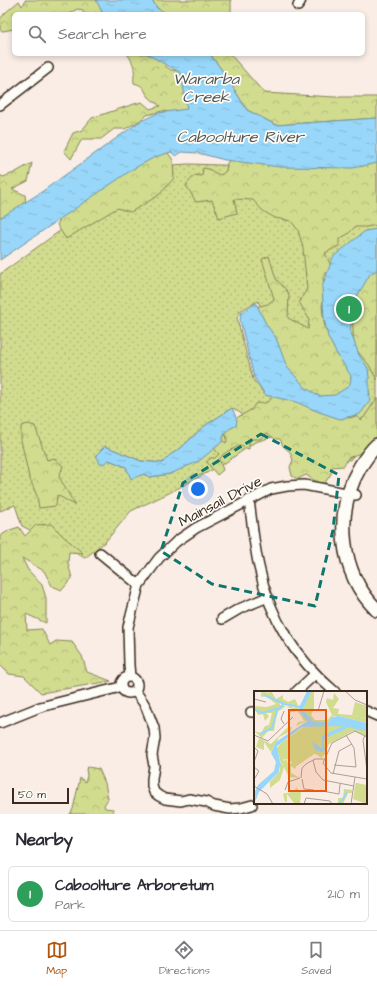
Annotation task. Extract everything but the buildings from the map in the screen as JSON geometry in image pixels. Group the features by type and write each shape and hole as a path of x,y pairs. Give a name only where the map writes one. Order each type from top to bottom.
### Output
{"street":[{"path":"0,105 48,68"},
{"path":"377,445 363,462 353,480 351,529 353,548 357,563 369,588 377,597"},
{"path":"377,456 352,494 344,510 343,523 347,556 352,572 360,588 377,610"},
{"name":"Mainsail Drive","path":"130,677 128,627 139,585 159,558 177,541 196,528 271,489 304,485 352,494"},
{"path":"249,500 259,567 268,598 280,625 295,651 315,674 334,691"},
{"path":"100,552 139,585"},
{"path":"222,620 239,609 268,598"},
{"path":"297,691 315,674"},
{"path":"121,687 121,684 125,678 130,677 136,681 135,690 146,707 154,728 155,738 152,756 154,766 152,786 154,792 165,799 181,801 189,799 230,809 252,805"},
{"path":"121,687 123,691 128,693 135,690"},
{"path":"0,723 40,707 121,687"},
{"path":"367,711 377,716"}],"highlighted area":[{"path":"261,434 339,475 333,530 315,606 212,584 161,551 183,483"}],"green space":[{"path":"25,0 100,0 102,7 101,12 83,12 83,10 77,9 72,12 12,12 12,29 0,30 0,19 5,13 19,1 22,6"},
{"path":"152,0 231,0 231,12 164,12 157,8"},
{"path":"128,56 160,56 167,60 165,66 171,70 185,72 191,112 177,113 162,111 147,115 125,129 114,129 101,139 82,139 71,159 64,151 73,133 82,130 92,118 142,102 150,109 160,106 149,97 143,87 134,83 134,67"},
{"path":"211,56 232,56 264,93 334,97 377,97 377,118 276,125 247,110"},
{"path":"166,150 173,160 174,178 159,195 131,212 117,208 66,239 57,225 62,215 143,158"},
{"path":"377,152 377,225 355,227 348,234 339,239 339,246 325,253 331,266 323,278 325,292 322,306 325,329 350,368 356,385 336,402 308,394 286,371 256,307 268,304 274,299 262,259 269,256 276,279 289,293 288,318 308,329 309,319 299,302 307,289 303,248 298,230 291,221 275,218 263,211 253,200 234,199 237,213 219,218 212,200 196,202 186,185 195,175 202,176 203,168 221,175 226,171 227,163 234,156"},
{"path":"32,163 28,181 12,189 25,195 26,205 11,215 0,217 0,175 3,177 14,173"},
{"path":"377,163 377,427 350,460 343,459 286,433 255,442 225,463 169,493 131,511 106,541 85,558 22,526 15,505 0,511 0,274 150,166 189,164 280,167","holes":["258,301 268,322 369,390 370,401 265,395 253,379 237,318 240,311","232,408 247,417 228,430 223,437 222,442 170,474 150,477 109,460 105,446 141,461 162,463 170,455 181,448 203,427"]},
{"path":"377,267 377,380 369,365 354,347 352,303 372,269"},
{"path":"276,394 350,418 356,416 361,420 377,398 377,437 367,450 348,458 344,466 332,467 331,474 324,484 315,481 306,475 298,479 292,476 290,467 293,460 290,452 283,446 280,439 275,439 267,433 260,439 249,439 249,449 240,446 228,451 219,459 223,470 217,475 207,462 210,458 215,458 219,454 213,445 220,439 226,443 227,440 225,429 238,417 251,410 256,403 267,402"},
{"path":"28,424 35,426 47,460 54,458 63,466 59,477 75,505 57,495 56,506 39,508 37,496 29,477 21,440 21,426"},
{"path":"51,524 83,553 69,552 68,563 72,578 62,590 52,586 44,571 22,558 28,570 42,585 46,598 46,623 26,614 27,630 42,629 50,645 56,641 72,642 82,656 87,672 111,681 41,693 24,676 9,674 0,665 0,536 19,527 25,536 36,525"},
{"path":"88,767 99,769 105,783 108,799 104,805 105,808 113,809 114,814 70,814 73,809 80,778 85,782 87,776 86,769"}],"water":[{"path":"96,0 152,0 157,8 164,12 102,12"},
{"name":"Caboolture River","path":"151,56 211,56 247,110 276,125 377,118 377,163 353,168 280,167 225,160 198,153 182,152 176,156 171,152 155,157 133,169 0,260 0,218 40,193 139,122 158,113 187,109 181,73"},
{"path":"377,229 377,270 370,274 355,300 350,330 359,355 368,368 370,401 360,414 340,419 296,402 265,395 254,377 240,320 241,313 256,303 266,324 276,338 287,367 306,388 319,396 335,395 350,384 351,376 328,337 324,319 322,287 333,257 365,231"},
{"path":"232,408 237,420 236,426 226,432 223,436 222,442 199,461 170,474 150,477 144,474 131,479 126,467 109,460 103,464 100,464 96,455 105,446 141,461 162,463 170,455 181,448 203,427"}],"place":[{"name":"Caboolture Arboretum","path":"349,309"}],"water label":[{"name":"Wararba Creek","path":"206,87"}]}
